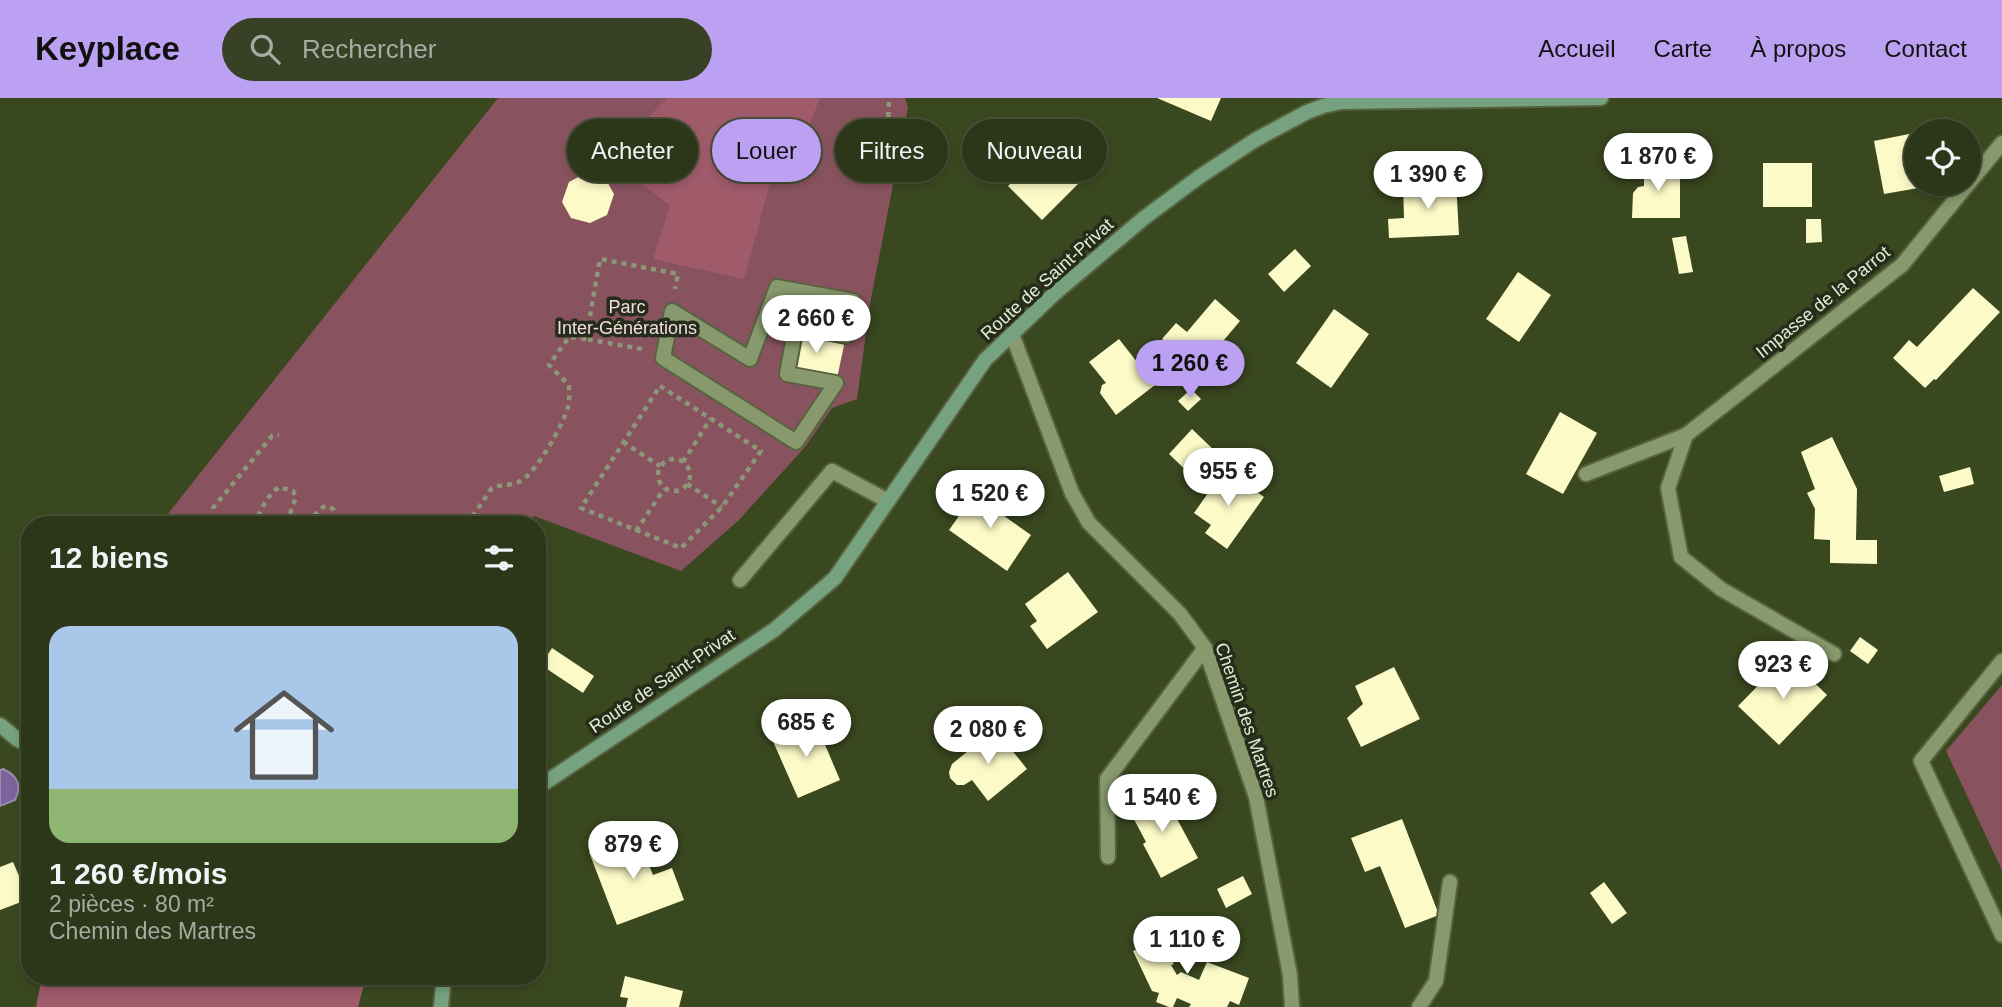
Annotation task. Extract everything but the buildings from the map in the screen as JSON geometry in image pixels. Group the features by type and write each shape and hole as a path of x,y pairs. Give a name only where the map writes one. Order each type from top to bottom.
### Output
{"street":[{"name":"Route de Saint-Privat","path":"546,782 774,630 806,605 835,578 985,360 1054,294 1144,218 1199,177 1307,112 1342,100 1601,98"},
{"name":"Impasse de la Parrot","path":"1981,169 2002,143"},
{"name":"Impasse de la Parrot","path":"1586,474 1686,435 1902,265 1959,196"},
{"path":"777,287 853,301 846,336 796,326 787,374 836,383 796,442 663,359 672,311 750,359 777,287"},
{"name":"Chemin des Martres","path":"1012,334 1072,493 1089,523 1180,614 1205,648 1256,797 1290,975 1292,1007"},
{"path":"1686,435 1668,488 1681,557 1721,589 1834,654"},
{"path":"740,580 832,471 888,501"},
{"path":"1108,857 1107,779 1205,648"},
{"path":"2002,661 1921,761 2002,934"},
{"path":"0,725 21,741"},
{"path":"1419,1007 1436,981 1450,882"},
{"path":"441,1007 443,985"}],"path":[{"path":"888,119 889,98"},
{"path":"586,339 600,259 678,274 672,311"},
{"path":"473,516 491,489 522,480 535,467 568,407 569,386 549,365 569,337 664,353"},
{"path":"660,386 761,451 722,507 681,548 581,508 623,442 660,386"},
{"path":"683,461 711,419"},
{"path":"213,516 213,508 272,436 279,435"},
{"path":"623,442 660,466"},
{"path":"660,466 672,459 683,461 690,475 687,484 678,491 664,489"},
{"path":"660,466 658,478 664,489"},
{"path":"687,484 722,507"},
{"path":"259,516 279,487 293,491 296,497 289,516"},
{"path":"636,531 664,489"},
{"path":"315,516 323,506 334,510 334,516"}],"green space":[{"name":"Parc Inter-Générations","path":"498,98 905,98 908,108 906,119 835,119 835,182 894,182 870,304 857,399 832,408 805,447 739,520 681,571 546,520 546,516 166,516"},
{"path":"2002,685 2002,870 1946,751"}],"shaded area":[{"path":"667,98 820,98 812,119 712,119 712,182 770,182 744,279 653,259 670,205 639,182 698,182 698,119 647,119"},
{"path":"3,769 15,778 18,790 15,800 0,806 0,770"},
{"path":"40,985 364,985 358,1007 36,1007"}]}
